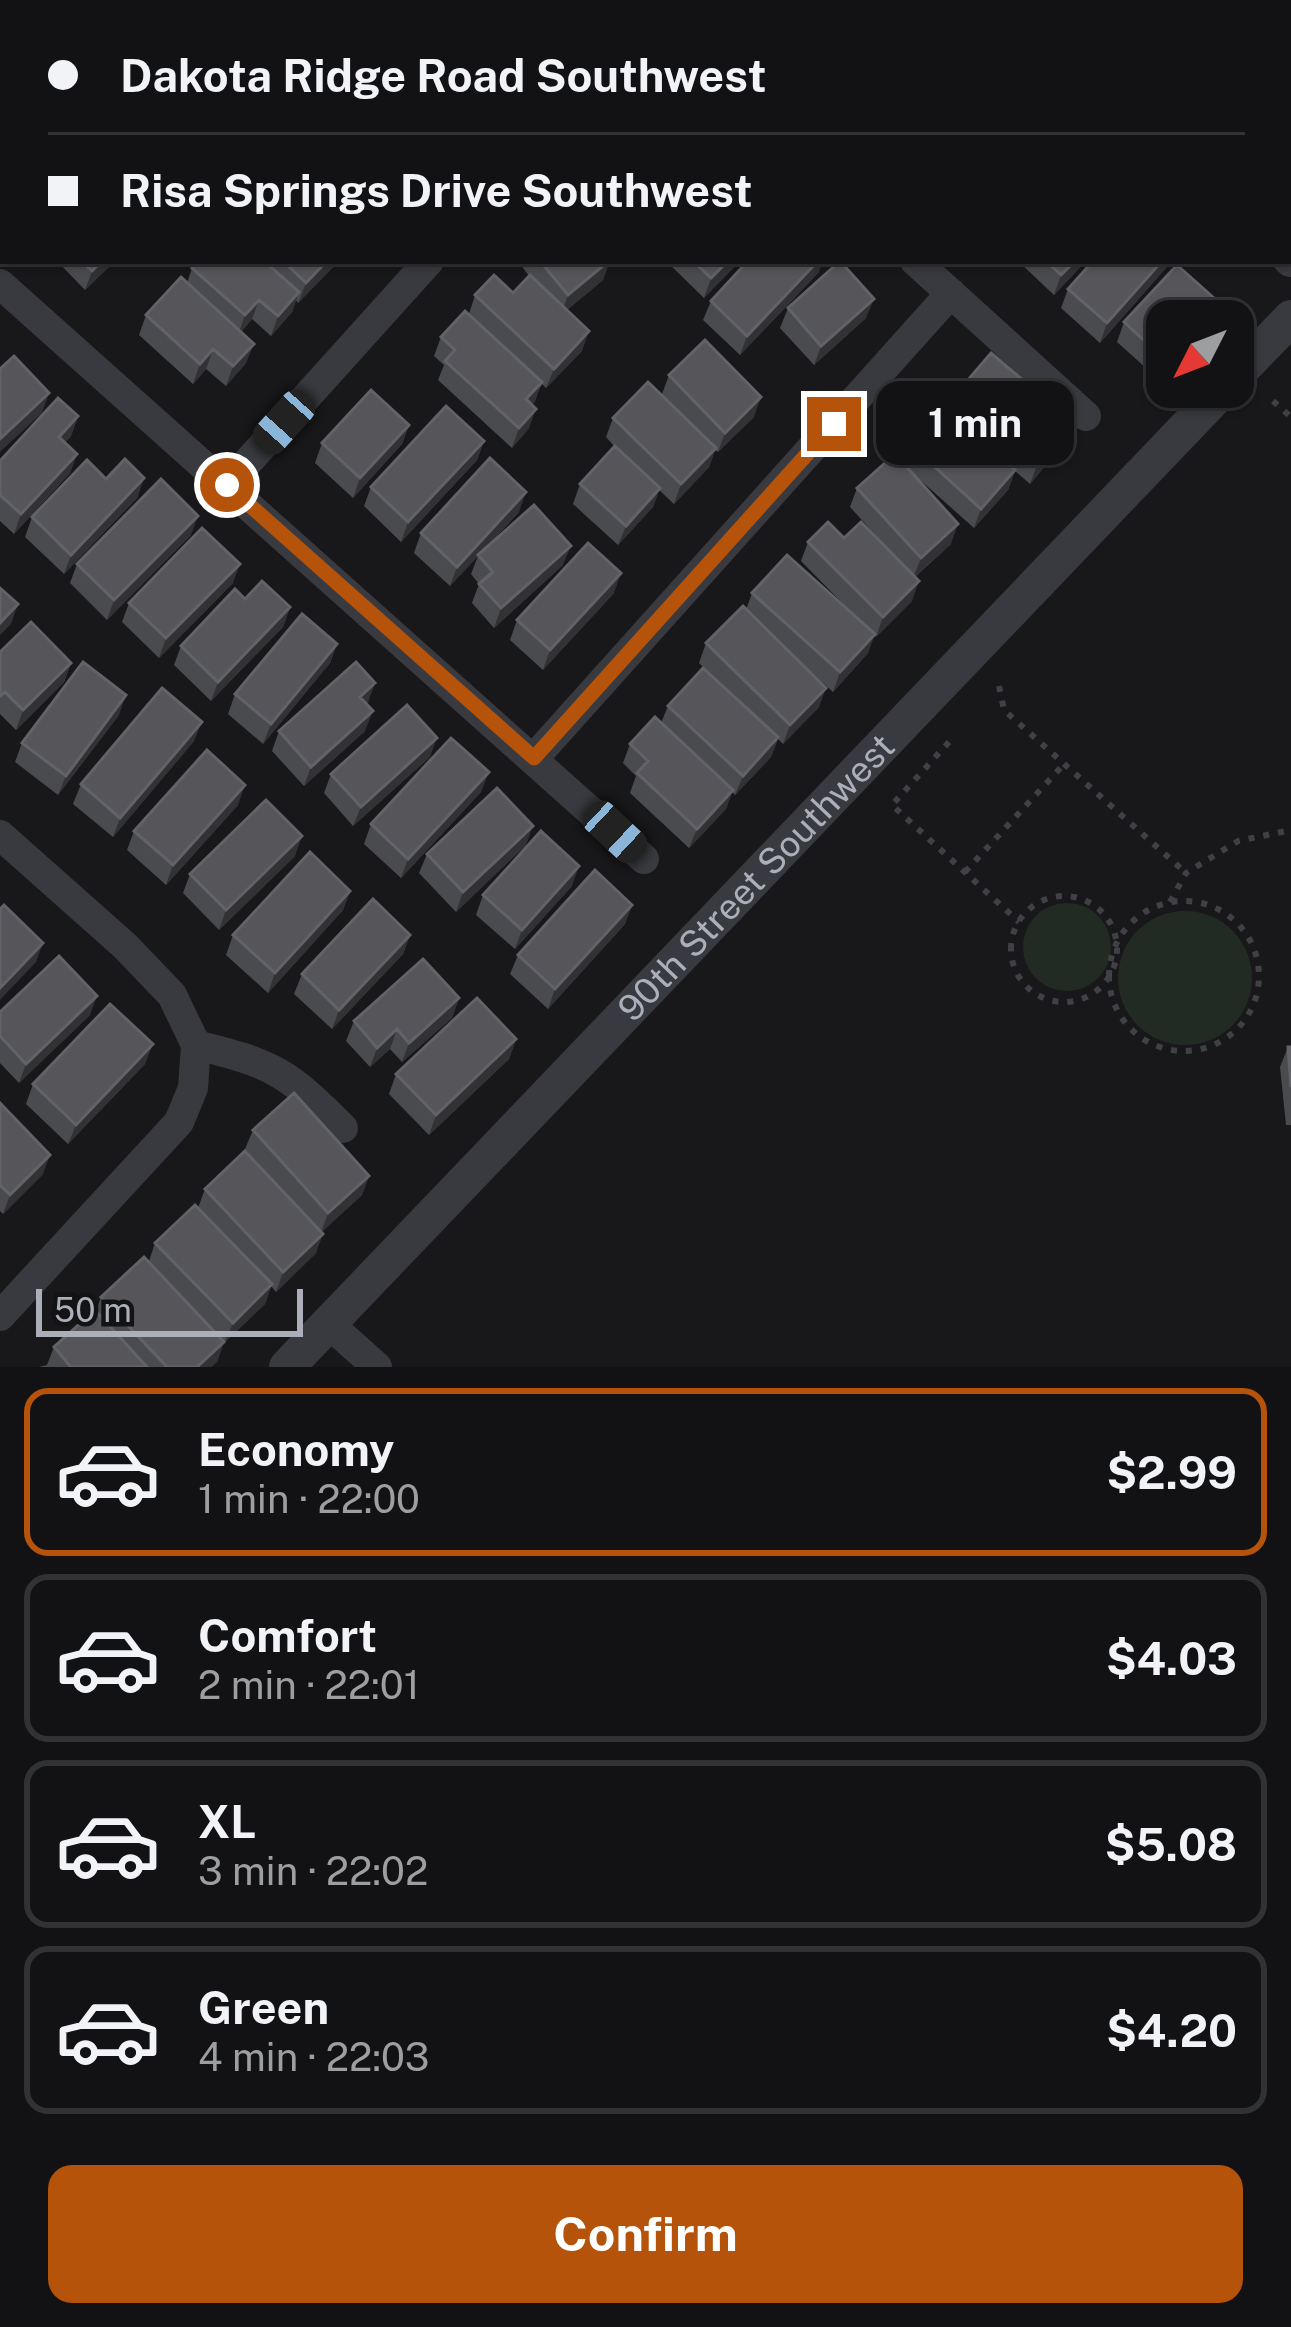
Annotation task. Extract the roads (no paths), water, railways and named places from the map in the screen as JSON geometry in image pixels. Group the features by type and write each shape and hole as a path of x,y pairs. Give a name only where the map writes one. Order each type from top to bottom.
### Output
{"street":[{"path":"227,485 426,264"},
{"path":"918,264 1086,416"},
{"path":"0,284 644,859"},
{"path":"534,758 951,293"},
{"path":"1254,356 1291,318"},
{"name":"90th Street Southwest","path":"287,1367 1205,408"},
{"path":"0,835 125,946 172,995 196,1045 193,1088 179,1122 0,1316"},
{"path":"196,1045 255,1059 294,1080 344,1128"},
{"path":"328,1323 377,1367"}]}
